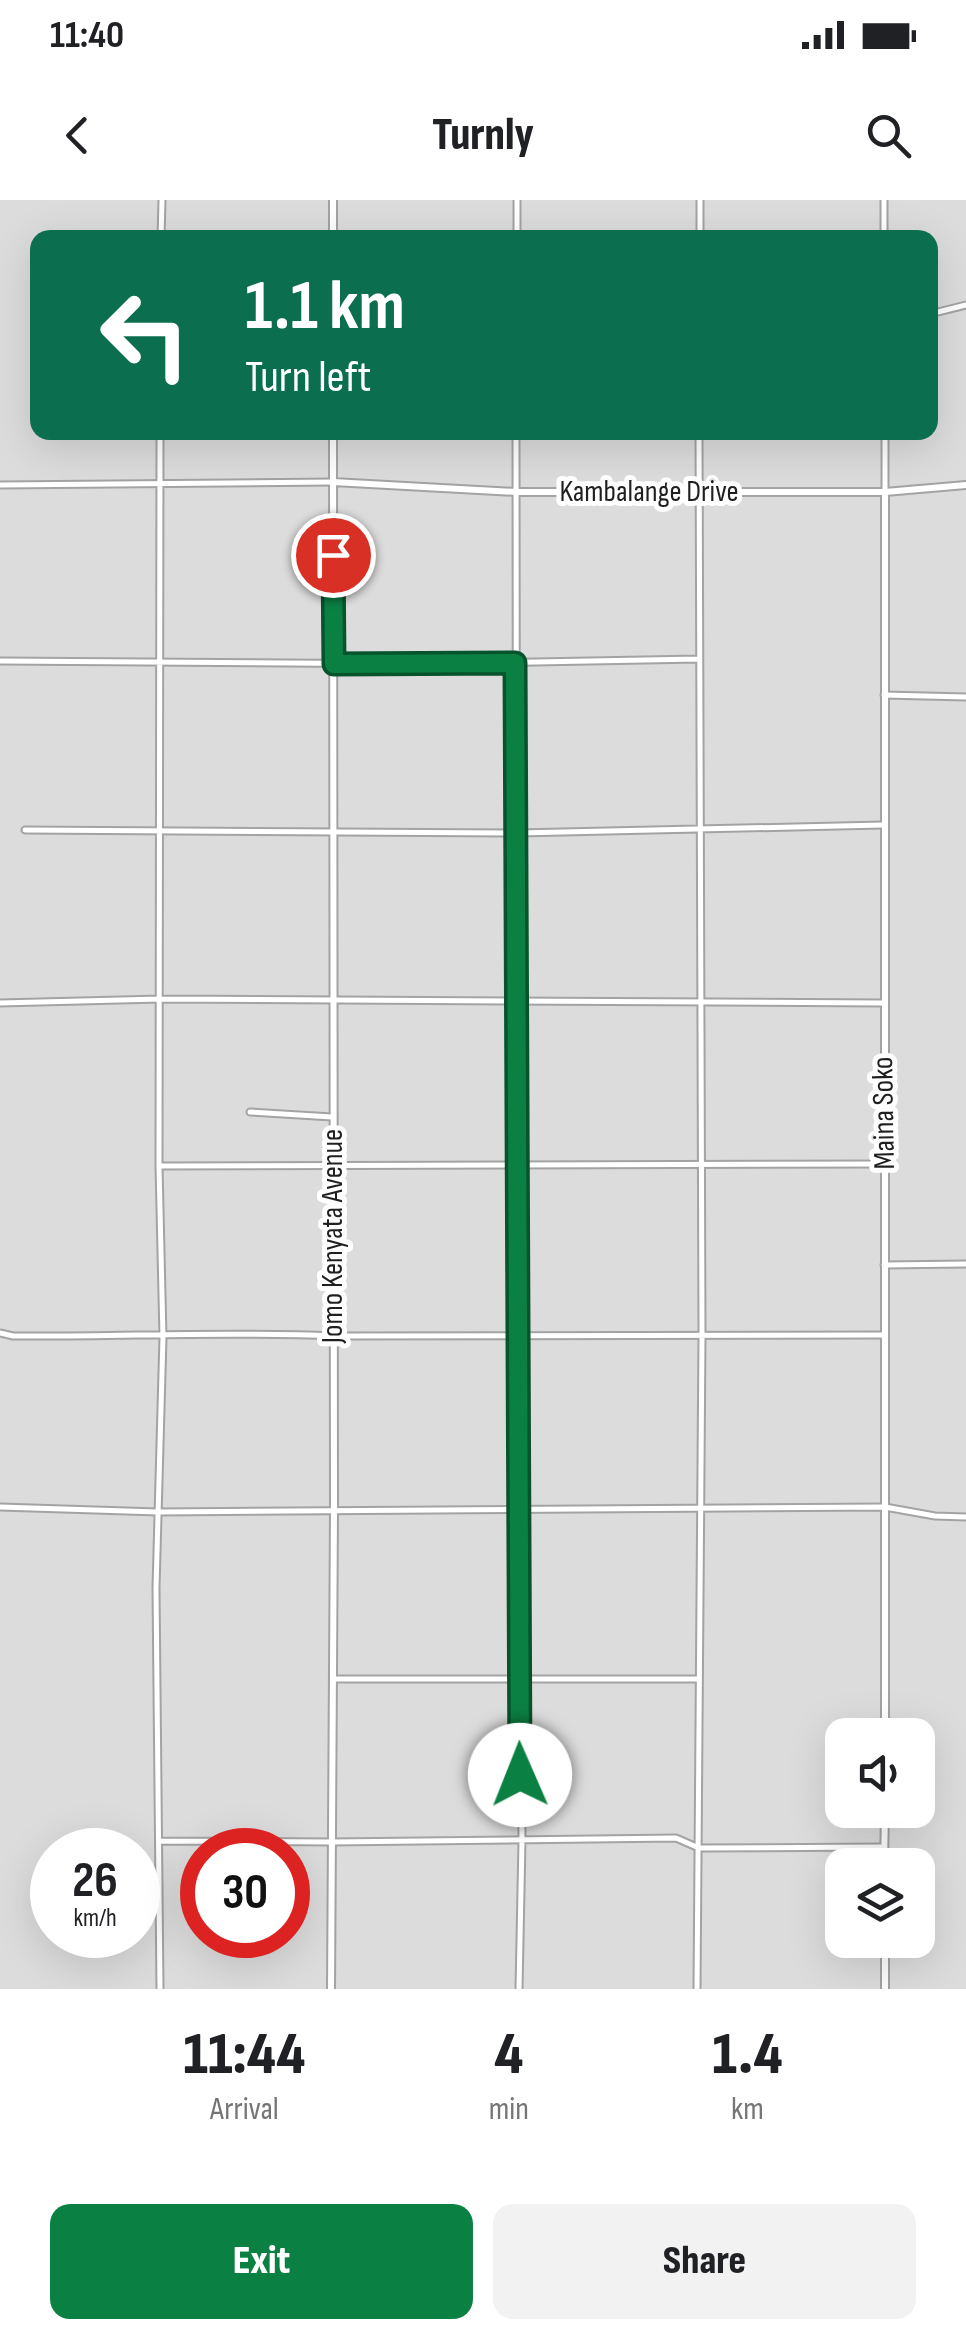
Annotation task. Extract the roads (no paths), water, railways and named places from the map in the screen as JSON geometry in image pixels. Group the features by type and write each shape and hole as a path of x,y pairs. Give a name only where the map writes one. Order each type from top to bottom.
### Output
{"street":[{"path":"161,230 162,200"},
{"path":"332,200 332,230"},
{"path":"517,200 517,230"},
{"path":"700,200 700,230"},
{"path":"884,200 884,230"},
{"path":"938,312 966,305"},
{"path":"159,1828 156,1588 163,1337 159,1166 160,440"},
{"name":"Jomo Kenyata Avenue","path":"332,1989 333,440"},
{"path":"516,440 518,1677 522,1840 519,1989"},
{"path":"697,1989 702,1336 699,440"},
{"path":"885,440 885,492"},
{"path":"0,486 333,482"},
{"name":"Kambalange Drive","path":"333,482 516,492 885,492 966,485"},
{"name":"Maina Soko","path":"885,492 885,1718"},
{"path":"0,662 699,660"},
{"path":"883,695 966,697"},
{"path":"25,830 518,834 883,825"},
{"path":"0,1003 516,999 883,1003"},
{"path":"250,1112 332,1117"},
{"path":"159,1166 885,1164"},
{"path":"884,1266 966,1264"},
{"path":"0,1332 13,1336 163,1337 251,1332 334,1336 884,1334"},
{"path":"0,1508 158,1512 885,1507 936,1516 966,1516"},
{"path":"334,1679 698,1679"},
{"path":"160,1841 676,1838 699,1848 884,1847 884,1828"},
{"path":"160,1958 160,1989"},
{"path":"885,1958 885,1989"}]}
